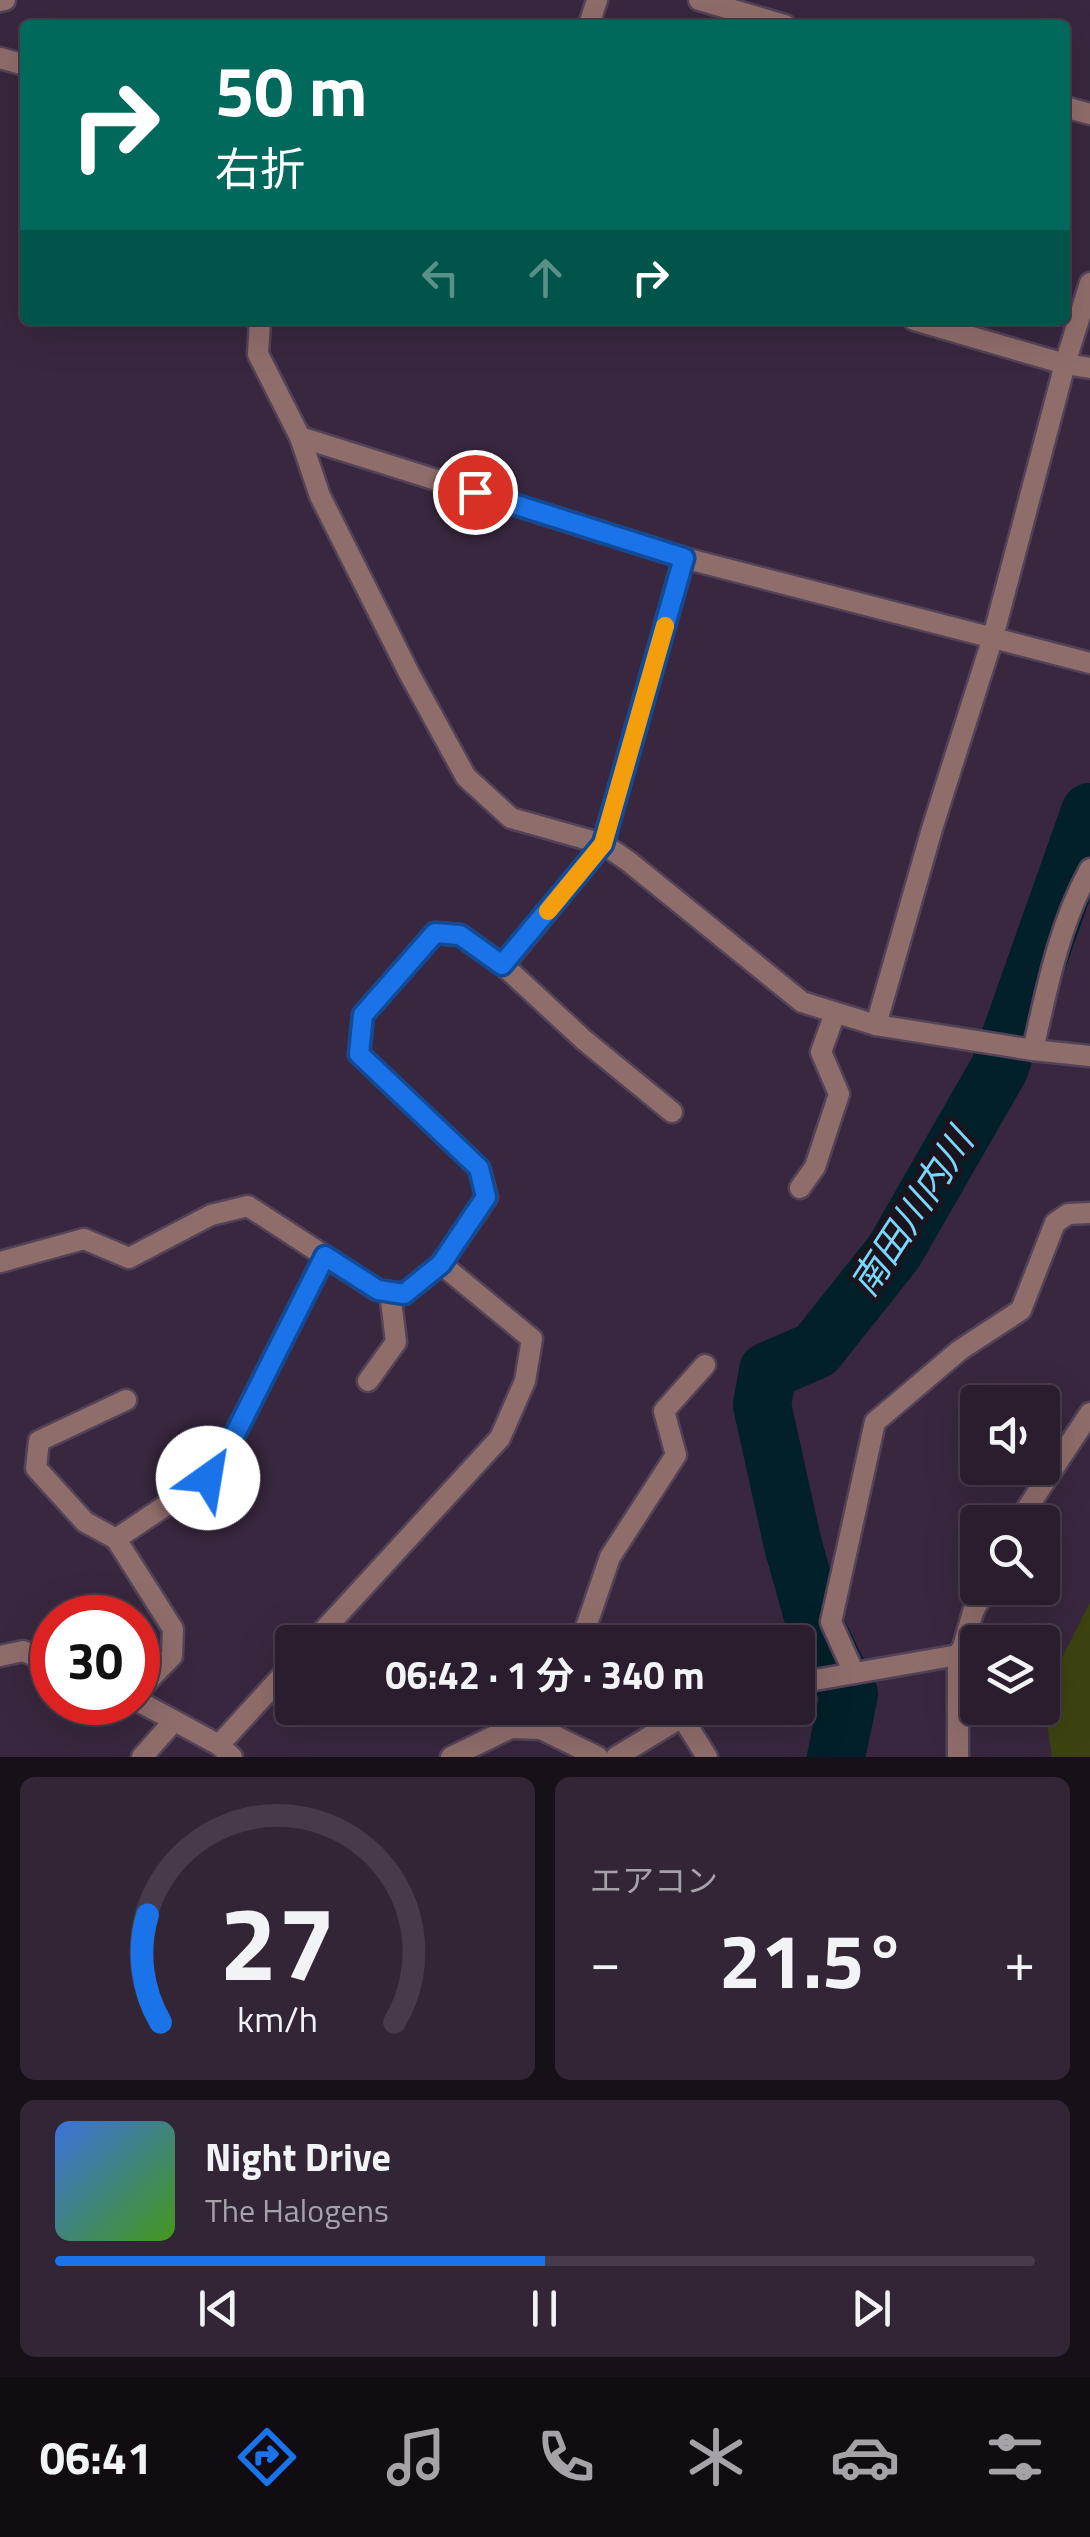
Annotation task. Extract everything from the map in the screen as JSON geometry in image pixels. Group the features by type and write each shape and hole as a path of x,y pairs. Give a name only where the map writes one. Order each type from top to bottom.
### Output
{"street":[{"path":"699,0 768,20"},
{"path":"876,1026 902,928 993,637 1090,283"},
{"path":"260,325 258,354 300,437 320,496 410,676 466,776 511,818 603,844 628,860 802,1002 876,1026 1090,1056"},
{"path":"931,325 1090,368"},
{"path":"300,437 684,558 1090,663"},
{"path":"502,965 603,844 684,558"},
{"path":"1032,1050 1056,954 1077,893 1090,869"},
{"path":"0,1262 84,1240 129,1258 211,1215 248,1206 378,1290 404,1294 441,1264 486,1197 479,1168 359,1054 363,1015 435,933 460,935 502,965 584,1040 672,1112"},
{"path":"800,1188 815,1166 839,1094 821,1052 835,1012"},
{"path":"854,1674 831,1622 874,1422 960,1350 1021,1310 1055,1222 1068,1214 1090,1213"},
{"path":"116,1539 208,1478 227,1450 325,1256"},
{"path":"329,1625 500,1438 525,1382 532,1339 441,1264"},
{"path":"368,1381 396,1342 390,1292"},
{"path":"587,1625 610,1556 676,1456 664,1411 705,1366"},
{"path":"126,1400 38,1441 36,1468 85,1522 116,1539 152,1595"},
{"path":"1029,1505 1090,1413"},
{"path":"958,1757 958,1656 976,1605"},
{"path":"160,1608 173,1628 172,1656 160,1668"},
{"path":"0,1656 23,1651 30,1654"},
{"path":"815,1680 958,1656"},
{"path":"160,1713 226,1751 275,1687"},
{"path":"142,1757 174,1721"},
{"path":"616,1757 658,1725"},
{"path":"684,1725 707,1757"},
{"path":"451,1757 512,1728 542,1729 598,1757"}],"green space":[{"path":"1090,1602 1090,1757 1052,1757 1047,1725 1060,1725 1060,1662"}],"waterway":[{"name":"南田川内川","path":"836,1757 849,1694 817,1630 793,1545 762,1405 768,1371 816,1350 894,1252 999,1069 1090,812"}],"slow traffic":[{"path":"548,911 603,844 665,626"}],"route":[{"path":"208,1478 227,1450 325,1256 378,1290 404,1294 441,1264 486,1197 479,1168 359,1054 363,1015 435,933 460,935 502,965 603,844 684,558 475,492"}]}
